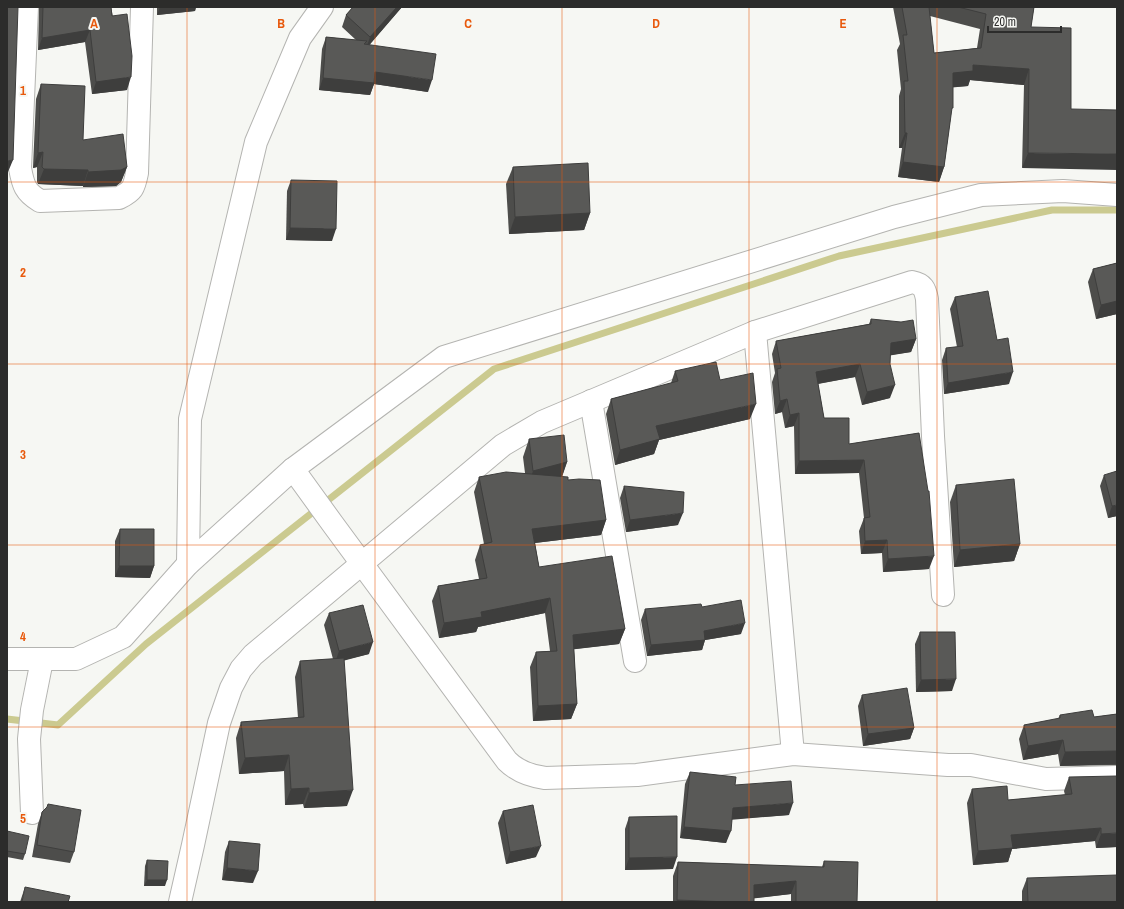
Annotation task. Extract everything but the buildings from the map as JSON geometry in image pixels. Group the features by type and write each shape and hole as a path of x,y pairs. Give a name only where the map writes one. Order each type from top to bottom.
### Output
{"street":[{"path":"27,7 20,168 23,184 31,196 40,201 118,198 128,193 134,186 137,173 142,7"},
{"path":"188,564 190,419 256,142 300,38 322,7"},
{"path":"7,659 76,660 123,637 188,564 293,469 444,357 886,219 981,195 1063,191 1117,195"},
{"path":"180,902 219,723 231,688 241,669 253,655 503,445 542,422 756,332 908,283 917,283 925,290 928,312 933,436 943,595"},
{"path":"756,332 793,754"},
{"path":"591,401 635,661"},
{"path":"293,469 507,760 512,766 530,776 545,778 637,775 793,754 948,765 971,765 1046,779 1117,777"},
{"path":"32,813 29,739 32,710 42,660"}],"waterway":[{"path":"7,719 58,725 146,644 494,369 839,256 1052,210 1117,210"}]}
